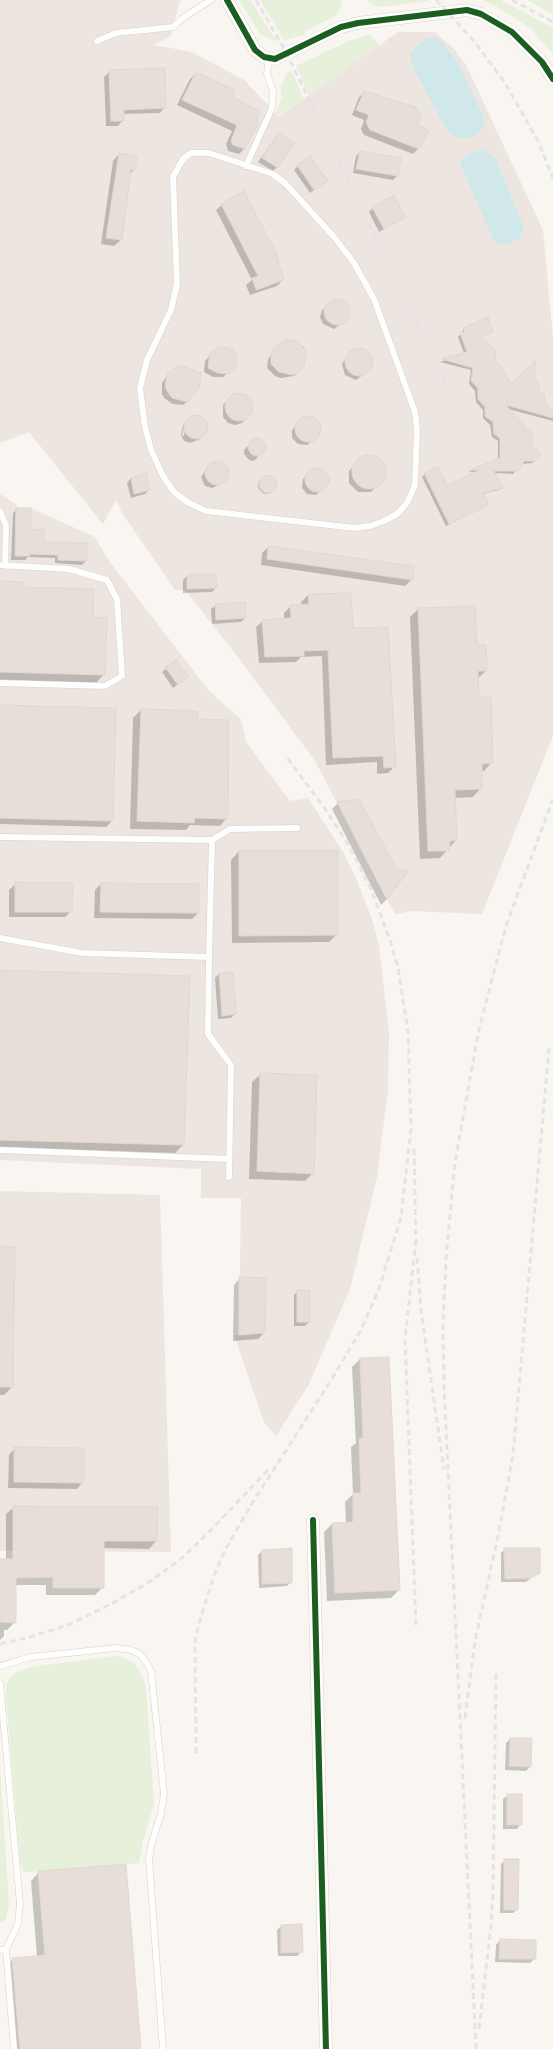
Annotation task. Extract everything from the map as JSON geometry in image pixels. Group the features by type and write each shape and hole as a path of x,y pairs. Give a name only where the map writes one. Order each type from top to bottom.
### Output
{"street":[{"path":"227,0 255,50 264,58 275,59 341,27 358,23 467,10 481,14 512,32 542,62 553,79"},
{"path":"313,1520 326,2049"}],"lane":[{"path":"97,42 116,33 173,27 184,16 211,0"},
{"path":"246,166 272,108 273,91 267,74 269,58"},
{"path":"191,153 209,153 246,166 273,174 286,184 334,237 354,263 374,299 396,358 414,412 417,430 415,485 407,502 397,514 370,526 355,528 206,512 187,502 174,492 163,476 151,450 141,405 140,388 146,360 171,310 177,284 173,177 183,159 191,153"},
{"path":"0,511 6,526 2,566 69,569 107,580 117,600 122,676 105,686 0,683"},
{"path":"0,837 212,840 230,829 297,828"},
{"path":"212,840 208,1034 231,1065 229,1177"},
{"path":"0,938 82,953 209,956"},
{"path":"0,1150 229,1159"},
{"path":"0,1666 31,1657 116,1648 131,1650 140,1654 151,1671 164,1794 161,1813 151,1846 149,1859 163,2049"},
{"path":"0,1683 20,1904 18,1924 3,1949 14,2049"}],"shaded area":[{"path":"0,0 180,0 171,36 154,45 192,52 244,80 279,116 398,32 435,32 455,50 466,65 543,230 553,337 553,736 482,914 412,911 395,914 315,761 235,653 185,590 175,590 122,513 116,500 103,524 29,432 0,443"},
{"path":"0,494 17,505 17,508 31,508 95,537 109,561 209,691 241,719 246,742 290,801 308,798 343,852 356,878 373,922 379,946 389,1033 388,1090 377,1177 350,1289 308,1386 276,1436 264,1422 234,1335 239,1335 241,1198 201,1198 201,1169 0,1160"},
{"path":"0,1191 160,1195 171,1552 0,1551"}],"green space":[{"path":"239,0 250,0 277,42 260,34"},
{"path":"260,0 341,0 341,7 335,16 305,31 305,35 284,40"},
{"path":"367,0 429,1 381,7 374,5"},
{"path":"482,0 501,0 553,28 553,54 530,28 497,7"},
{"path":"527,0 553,0 553,14"},
{"path":"370,35 380,45 309,95 296,66 351,40"},
{"path":"291,70 304,99 275,117 282,96 280,86 284,82 285,75"},
{"path":"118,1656 135,1664 143,1677 146,1687 154,1804 142,1844 139,1863 26,1872 23,1871 20,1861 6,1686 14,1673 30,1667"},
{"path":"0,1765 9,1905 5,1922 0,1922"}],"water":[{"path":"428,38 439,39 459,64 486,123 477,135 467,138 457,138 447,131 413,67 410,55 418,45"},
{"path":"483,150 495,158 524,228 519,239 506,244 495,243 460,164 464,157 472,152"}],"building":[{"path":"165,68 166,108 124,110 124,121 111,121 109,70"},
{"path":"196,72 235,90 232,96 260,112 256,120 259,122 245,149 233,145 231,141 237,125 182,100"},
{"path":"364,91 416,107 421,117 418,125 429,131 419,149 370,130 366,122 369,115 356,110"},
{"path":"279,132 295,143 278,168 262,158"},
{"path":"360,151 401,158 398,176 356,169"},
{"path":"119,153 137,156 135,170 131,170 122,240 106,238"},
{"path":"310,156 328,181 314,190 297,165"},
{"path":"244,191 276,253 284,280 256,290 252,278 258,276 221,204"},
{"path":"394,195 406,217 384,229 372,207"},
{"path":"337,299 346,303 350,312 346,321 337,325 328,321 324,312 328,303"},
{"path":"488,317 493,332 481,337 495,350 496,363 500,365 511,384 536,360 534,377 539,384 539,390 545,396 544,402 553,411 553,418 506,405 532,434 532,446 539,451 540,456 536,461 524,461 521,468 517,471 494,471 503,488 483,493 489,505 449,524 424,473 438,466 447,485 480,470 470,470 500,458 500,438 494,434 493,422 485,416 485,407 478,399 478,388 471,381 473,368 442,359 467,352 460,333 465,332 463,328"},
{"path":"286,339 299,342 307,353 304,367 293,375 279,372 271,364 271,354 274,347"},
{"path":"221,346 233,350 237,357 236,366 229,374 218,373 208,368 210,352"},
{"path":"359,348 369,352 373,362 369,372 359,376 349,372 345,362 349,352"},
{"path":"182,366 201,373 199,388 188,402 172,398 166,389 165,384 168,373 177,367"},
{"path":"239,393 249,397 253,407 249,417 239,421 229,417 225,407 229,397"},
{"path":"196,415 205,418 208,427 205,436 196,439 187,436 184,427 187,418"},
{"path":"308,416 317,420 321,429 317,438 308,442 299,438 295,429 299,420"},
{"path":"253,438 261,438 266,443 264,454 261,456 253,456 248,451 248,443"},
{"path":"366,455 372,455 381,460 385,466 385,478 381,484 372,489 366,489 357,484 352,475 352,469 357,460"},
{"path":"217,461 222,462 228,468 228,478 222,484 217,485 212,484 206,478 205,473 206,468 212,462"},
{"path":"317,468 322,469 328,475 328,485 322,491 317,492 312,491 306,485 305,480 306,475 312,469"},
{"path":"146,473 150,490 134,494 131,478"},
{"path":"268,475 274,478 277,484 274,490 268,493 262,490 259,484 262,478"},
{"path":"16,508 31,508 31,529 44,530 44,542 87,543 87,561 58,560 58,555 30,554 30,556 15,556"},
{"path":"268,546 414,566 413,580 267,559"},
{"path":"216,574 217,588 187,589 187,575"},
{"path":"0,581 23,582 22,587 94,589 93,617 107,618 105,675 0,672"},
{"path":"351,593 353,628 388,627 396,767 384,768 383,756 333,758 328,650 304,651 304,656 265,657 262,620 291,618 290,605 309,604 308,594"},
{"path":"245,602 246,618 216,620 215,604"},
{"path":"475,606 477,644 486,645 487,671 478,671 479,697 491,697 493,763 482,764 482,789 455,790 457,840 450,841 449,851 428,851 418,608"},
{"path":"176,660 189,677 178,685 165,667"},
{"path":"0,705 116,708 113,821 0,818"},
{"path":"141,709 198,711 197,719 229,720 228,819 195,818 194,823 137,821"},
{"path":"359,799 397,870 408,871 387,900 337,802"},
{"path":"239,850 338,850 338,935 239,936"},
{"path":"15,882 73,883 72,912 15,912"},
{"path":"101,883 199,884 199,913 100,912"},
{"path":"0,970 190,976 184,1145 0,1140"},
{"path":"233,972 236,1014 222,1016 219,973"},
{"path":"260,1073 317,1075 314,1174 257,1171"},
{"path":"0,1246 15,1247 13,1387 0,1387"},
{"path":"239,1277 266,1278 265,1333 239,1335"},
{"path":"297,1290 310,1290 310,1322 297,1322"},
{"path":"389,1357 400,1590 335,1593 332,1523 353,1522 353,1493 361,1493 359,1439 363,1438 360,1358"},
{"path":"14,1447 84,1448 84,1483 14,1482"},
{"path":"13,1506 158,1507 157,1541 104,1541 104,1588 53,1588 53,1577 16,1578 16,1623 0,1622 0,1559 13,1559"},
{"path":"292,1548 292,1583 262,1584 262,1550"},
{"path":"504,1548 540,1548 540,1573 531,1578 505,1579"},
{"path":"510,1738 532,1738 531,1767 509,1766"},
{"path":"507,1794 522,1794 522,1825 507,1825"},
{"path":"504,1859 519,1859 518,1910 504,1910"},
{"path":"126,1864 141,2049 20,2049 12,1958 45,1955 38,1871"},
{"path":"302,1924 303,1952 281,1953 281,1925"},
{"path":"500,1939 536,1940 536,1959 499,1959"}],"railway":[{"path":"256,0 287,54 450,392"},
{"path":"436,0 474,41 505,83 538,141 553,178"},
{"path":"512,0 553,22"},
{"path":"196,1753 195,1642 213,1578 224,1552 251,1505 333,1377 361,1330 379,1289 401,1217 411,1129 408,1031 398,968 390,940 371,889 348,844 326,810 285,755"},
{"path":"476,2049 444,1386 443,1323 446,1258 455,1162 479,1029 506,926 553,799"},
{"path":"465,1718 475,1641 498,1536 513,1455 549,1048"},
{"path":"414,1149 416,1244"},
{"path":"416,1240 405,1339 416,1626"},
{"path":"417,1258 421,1311 444,1469"},
{"path":"0,1644 30,1637 68,1625 107,1606 146,1584 181,1559 268,1470"},
{"path":"479,2029 491,1925 493,1889 496,1672"}],"cycle path":[{"path":"227,0 255,50 264,57 275,59 341,27 358,23 467,10 481,14 512,32 542,62 553,79"},
{"path":"313,1520 326,2049"}]}
